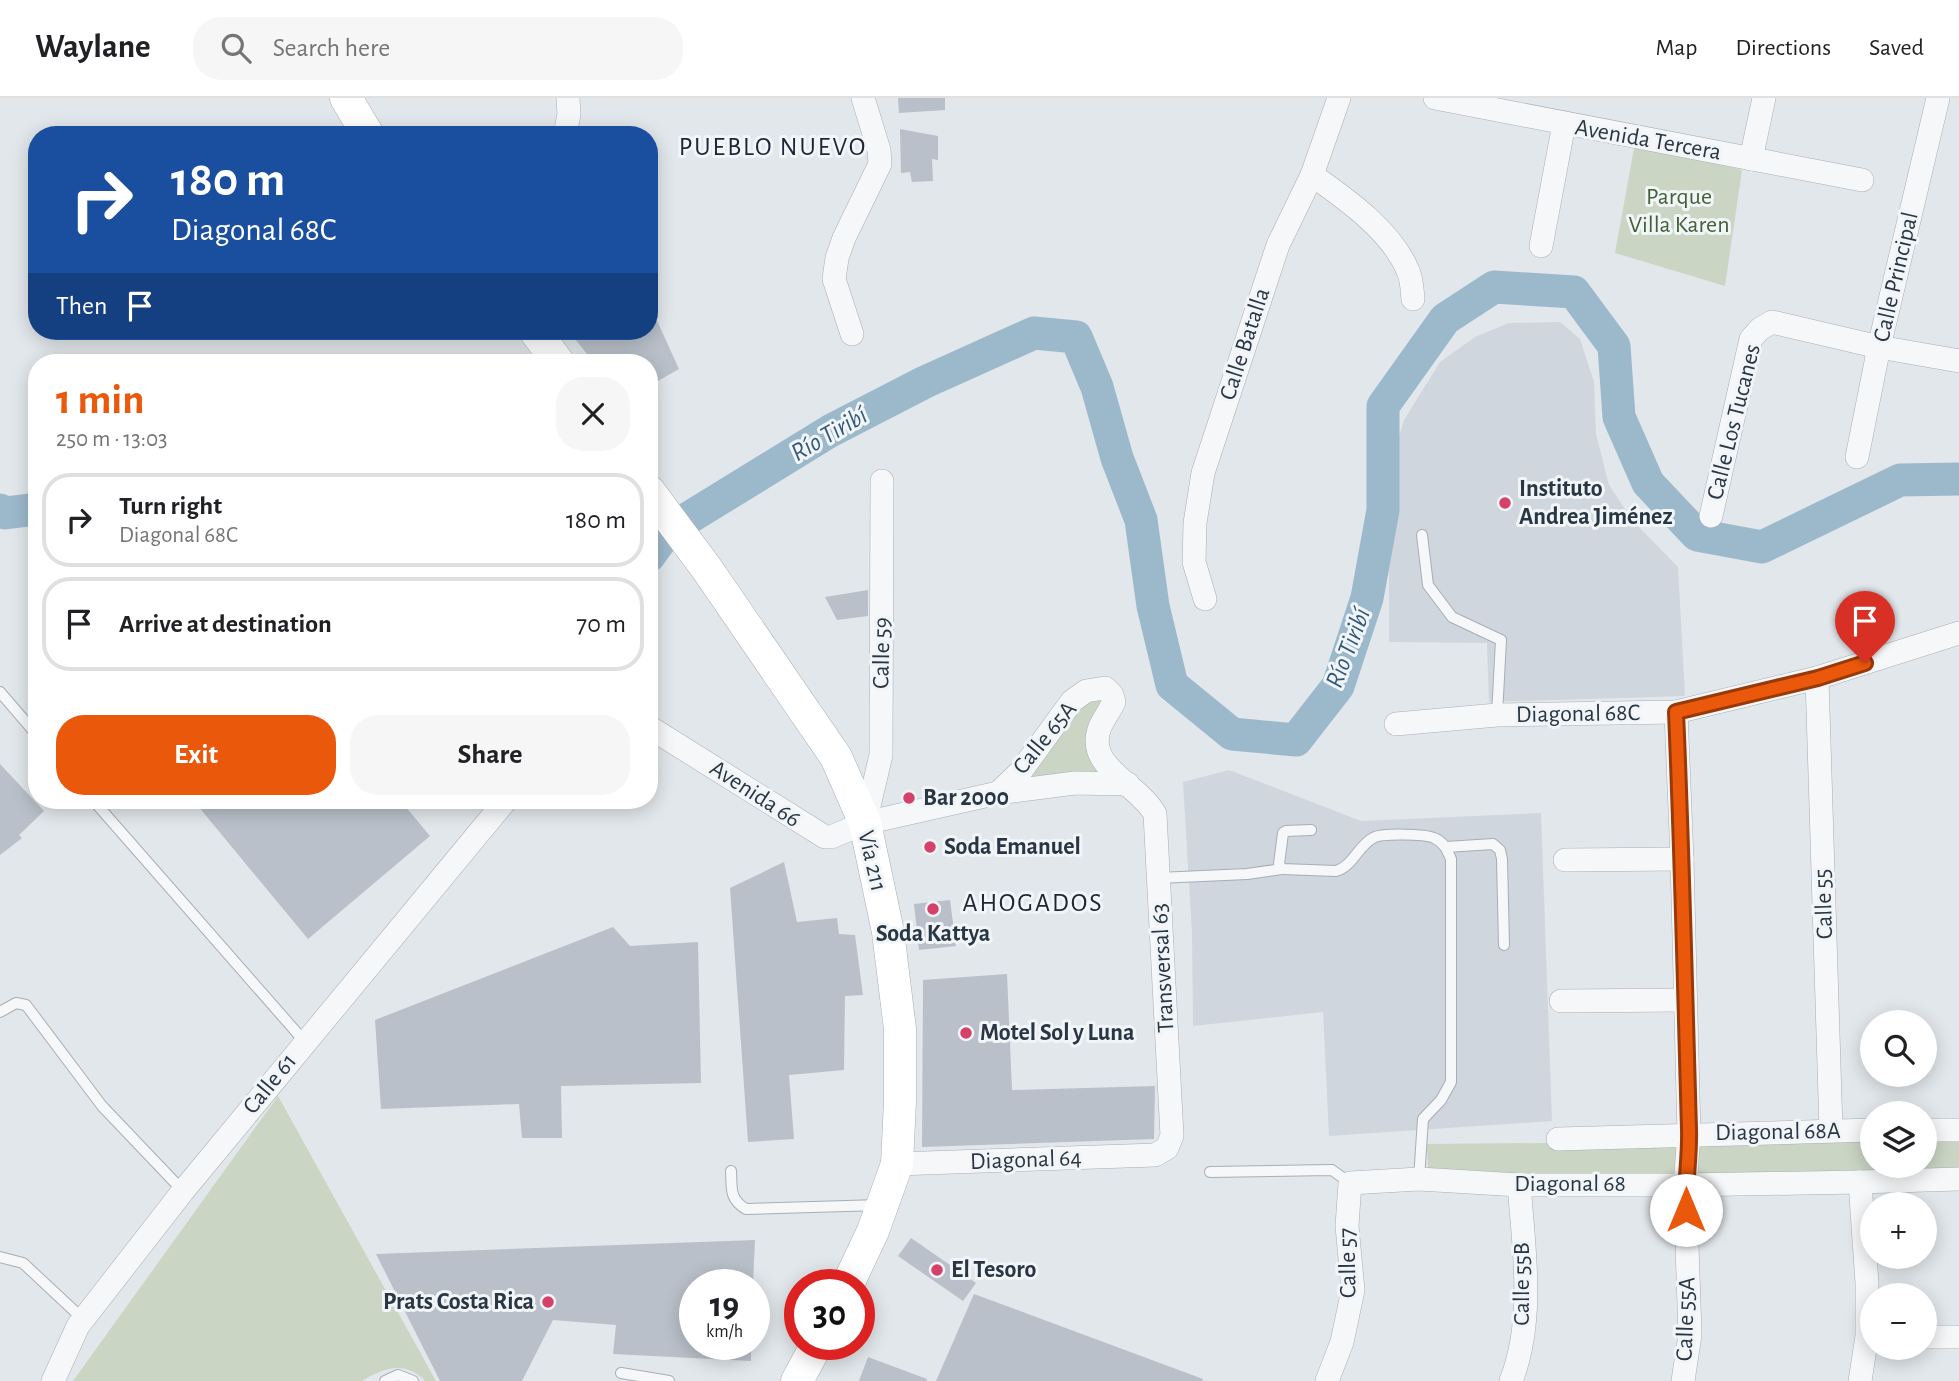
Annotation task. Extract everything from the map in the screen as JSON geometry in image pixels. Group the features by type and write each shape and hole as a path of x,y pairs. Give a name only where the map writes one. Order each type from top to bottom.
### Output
{"main road":[{"path":"346,98 363,126"},
{"name":"Vía 211","path":"658,502 836,757 865,823 888,932 900,1029 900,1101 897,1164 854,1269"},
{"path":"797,1381 808,1360"}],"street":[{"path":"567,126 568,98"},
{"path":"852,334 834,279 844,238 880,164 863,98"},
{"name":"Calle Batalla","path":"1205,599 1195,562 1195,523 1203,473 1278,245 1312,175 1339,98"},
{"name":"Avenida Tercera","path":"1435,98 1862,180"},
{"path":"1751,159 1764,98"},
{"name":"Calle Principal","path":"1857,457 1879,347 1938,98"},
{"path":"1541,246 1564,124"},
{"path":"1312,175 1351,202 1390,242 1409,272 1413,299"},
{"name":"Calle Los Tucanes","path":"1711,516 1751,339 1760,329 1772,322 1879,347"},
{"path":"1879,347 1959,361"},
{"name":"Calle 59","path":"865,823 881,755 882,481"},
{"name":"Diagonal 68C","path":"1396,724 1497,715 1676,712 1818,678 1959,633"},
{"name":"Calle 55","path":"1818,678 1831,1130"},
{"name":"Calle 65A","path":"998,793 1021,771 1072,701 1086,691 1105,688 1112,695 1114,702 1099,728 1097,750 1106,765 1128,784"},
{"name":"Calle 55A","path":"1676,712 1689,1134 1685,1185 1690,1335 1683,1381"},
{"name":"Avenida 66","path":"658,733 822,837 831,837 865,823"},
{"path":"865,823 998,793 1075,783 1128,784"},
{"name":"Transversal 63","path":"1128,784 1148,801 1156,814 1172,1136 1167,1148 1155,1155"},
{"name":"Calle 61","path":"53,1381 83,1320 183,1191 499,809"},
{"path":"1564,860 1682,859"},
{"path":"1561,1002 1685,1000"},
{"name":"Diagonal 68A","path":"1558,1139 1860,1130"},
{"path":"1937,1130 1959,1130"},
{"name":"Diagonal 64","path":"897,1164 1155,1155"},
{"name":"Diagonal 68","path":"1350,1183 1419,1179 1519,1185 1685,1185 1959,1178"},
{"path":"1860,1182 1867,1283"},
{"name":"Calle 57","path":"1327,1381 1342,1342 1353,1290 1347,1226 1350,1183"},
{"name":"Calle 55B","path":"1511,1381 1525,1319 1527,1289 1519,1185"},
{"path":"1937,1337 1959,1337"},
{"path":"1860,1381 1865,1360"}],"lane":[{"path":"1422,535 1428,585 1452,617 1501,640 1497,715"},
{"path":"0,692 28,725"},
{"path":"101,809 305,1042"},
{"path":"1282,869 1279,864 1283,833 1311,830"},
{"path":"1158,878 1247,874 1282,869 1336,871 1343,869 1371,838 1382,835 1433,837 1446,847 1451,859 1452,876 1451,1082 1441,1100 1423,1119 1419,1179"},
{"path":"1446,847 1493,844 1500,850 1504,945"},
{"path":"0,1012 16,1003 26,1005 102,1106 183,1191"},
{"path":"1210,1172 1332,1170 1350,1183"},
{"path":"730,1171 732,1195 736,1203 746,1209 882,1205"},
{"path":"0,1257 23,1263 83,1320"},
{"path":"621,1373 668,1381"},
{"path":"385,1381 398,1375 413,1381"}],"shaded area":[{"name":"Instituto Andrea Jiménez","path":"1560,322 1580,339 1594,382 1596,434 1609,485 1633,521 1678,567 1685,696 1489,702 1487,643 1389,642 1389,469 1404,420 1440,362 1475,337 1509,323"},
{"path":"1229,770 1361,821 1541,813 1552,1121 1329,1136 1323,1012 1193,1026 1192,933 1183,782"}],"green space":[{"name":"Parque Villa Karen","path":"1635,143 1742,170 1725,286 1615,253"},
{"path":"1105,692 1096,725 1109,776 1017,785 1076,704"},
{"path":"278,1096 436,1381 425,1381 410,1370 394,1368 362,1381 73,1381"},
{"path":"1959,1138 1959,1169 1937,1170 1937,1139"},
{"path":"1860,1140 1860,1172 1428,1174 1427,1144"}],"building":[{"path":"898,98 945,98 945,110 899,113"},
{"path":"900,129 938,136 938,160 932,159 933,181 912,182 910,172 901,173"},
{"path":"658,323 679,369 658,381 658,354 587,354 576,340 658,340"},
{"path":"868,590 868,616 837,620 825,597"},
{"path":"0,764 28,794 28,809 44,811 19,835 22,838 0,855"},
{"path":"200,809 408,809 430,836 308,939"},
{"path":"784,862 797,922 837,918 839,934 855,935 863,995 845,996 844,1070 789,1075 794,1139 748,1142 730,888"},
{"path":"950,900 956,946 919,950 914,904"},
{"path":"613,927 630,946 698,942 701,1083 561,1086 562,1138 522,1138 519,1104 381,1109 375,1020"},
{"name":"Motel Sol y Luna","path":"1007,974 1012,1090 1155,1086 1154,1139 922,1147 923,980"},
{"name":"El Tesoro","path":"911,1238 976,1283 963,1301 898,1256"},
{"name":"Prats Costa Rica","path":"755,1240 754,1269 679,1269 679,1357 613,1354 616,1325 553,1320 522,1381 440,1381 376,1254"},
{"path":"974,1294 1203,1379 936,1381"},
{"path":"867,1360 875,1360 927,1379 927,1381 859,1381"}],"waterway":[{"name":"Río Tiribí","path":"682,522 830,431 925,382 1034,333 1076,337 1097,387 1117,458 1141,520 1153,606 1172,685 1232,734 1296,740 1338,686 1367,598 1383,510 1383,406 1445,319 1494,287 1574,292 1614,346 1619,417 1648,483 1697,535 1762,547 1900,480 1959,479"},
{"name":"Río Tiribí","path":"0,510 5,513 28,510"},
{"name":"Río Tiribí","path":"658,544 665,534"}],"place":[{"name":"Instituto Andrea Jiménez","path":"1505,503"},
{"name":"Bar 2000","path":"909,798"},
{"name":"Soda Emanuel","path":"930,847"},
{"name":"Soda Kattya","path":"933,909"},
{"name":"Motel Sol y Luna","path":"966,1033"},
{"name":"El Tesoro","path":"937,1270"},
{"name":"Prats Costa Rica","path":"548,1302"}],"district":[{"name":"PUEBLO NUEVO","path":"773,147"},
{"name":"AHOGADOS","path":"1033,903"}],"route":[{"path":"1686,1210 1689,1134 1676,712 1818,678 1865,663"}]}
